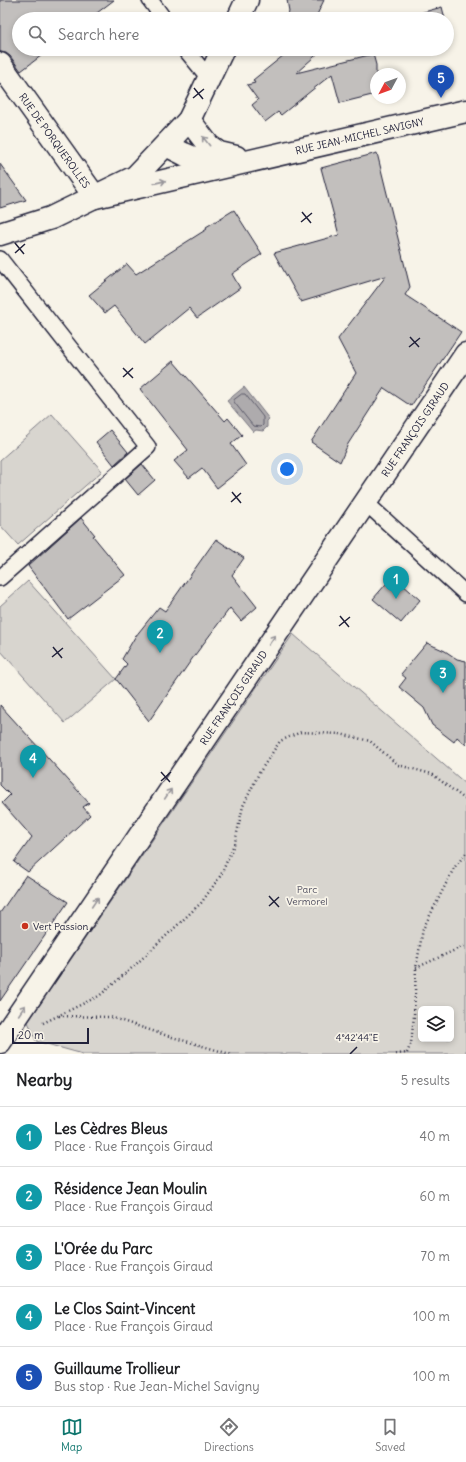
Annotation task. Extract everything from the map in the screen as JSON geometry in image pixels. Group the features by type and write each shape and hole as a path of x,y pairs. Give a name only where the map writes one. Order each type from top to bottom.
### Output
{"street":[{"path":"241,12 247,0"},
{"path":"189,120 220,56"},
{"name":"RUE DE PORQUEROLLES","path":"0,64 95,198"},
{"name":"RUE JEAN-MICHEL SAVIGNY","path":"95,198 466,111"},
{"name":"RUE JEAN-MICHEL SAVIGNY","path":"0,234 51,218 95,198 135,177 189,120 209,146 219,153 253,161"},
{"name":"RUE JEAN-MICHEL SAVIGNY","path":"166,145 203,162 253,161"},
{"name":"RUE FRANÇOIS GIRAUD","path":"0,1042 466,354"},
{"path":"0,1053 5,1054"}],"lane":[{"path":"150,0 159,12"},
{"path":"191,56 209,78"},
{"path":"0,259 148,447 0,578"},
{"path":"365,502 466,594"}],"path":[{"path":"37,1025 99,996 133,967 201,903 221,875 235,842 243,806 259,773 280,742 301,732 340,734 370,741 398,766 432,774 466,800"},
{"path":"396,1054 408,1054 411,1043 416,968 423,929 454,868 466,853"},
{"path":"416,968 466,946"},
{"path":"58,1016 110,1017 230,1054"}],"green space":[{"path":"52,414 102,471 18,545 0,525 0,460"},
{"path":"28,581 116,679 65,723 0,650 0,606"},
{"name":"Parc Vermorel","path":"293,634 466,784 466,1054 83,1054 36,1041 28,1022"}],"water":[{"path":"244,387 269,419 267,421 267,427 263,431 256,430 253,432 227,401"}],"building":[{"path":"0,0 114,0 98,12 12,12 12,56 41,56 21,71 10,56 6,53 0,52"},
{"path":"287,0 324,0 318,12 289,11"},
{"path":"442,7 443,12 424,12"},
{"path":"283,56 315,56 296,73 365,56 374,56 376,65 376,68 370,68 370,96 340,103 332,74 281,115 278,112 265,122 252,105 258,100 247,85 255,83 253,80"},
{"path":"377,153 410,287 405,295 461,332 411,406 384,388 348,444 340,462 311,442 356,373 338,339 386,276 301,302 274,253 339,235 321,168"},
{"path":"0,164 26,200 0,208"},
{"path":"234,210 262,254 232,274 240,288 197,318 189,308 145,344 114,306 105,313 89,295 127,264 136,274"},
{"path":"173,361 225,421 228,418 242,435 231,444 246,465 217,488 202,468 189,478 174,461 188,450 140,389"},
{"path":"110,430 128,452 114,465 96,442"},
{"path":"142,464 155,480 138,495 125,479"},
{"path":"81,518 95,535 93,536 125,575 68,619 28,566"},
{"path":"216,539 244,558 232,575 257,607 241,621 230,608 149,721 116,679 127,664 122,659 135,637 159,607 165,611"},
{"path":"393,576 420,600 401,623 373,599"},
{"path":"427,643 445,651 457,659 466,661 466,745 457,737 454,742 432,725 424,708 399,687 406,678 401,674"},
{"path":"0,705 89,803 83,807 90,815 28,872 14,862 32,837 2,803 10,795 0,785"},
{"name":"Vert Passion","path":"26,875 68,902 0,1001 0,913"}],"place":[{"name":"Guillaume Trollieur","path":"441,98"},
{"name":"Les Cèdres Bleus","path":"396,599"},
{"name":"Résidence Jean Moulin","path":"160,653"},
{"name":"L'Orée du Parc","path":"443,693"},
{"name":"Le Clos Saint-Vincent","path":"33,778"},
{"name":"Vert Passion","path":"25,926"}]}
